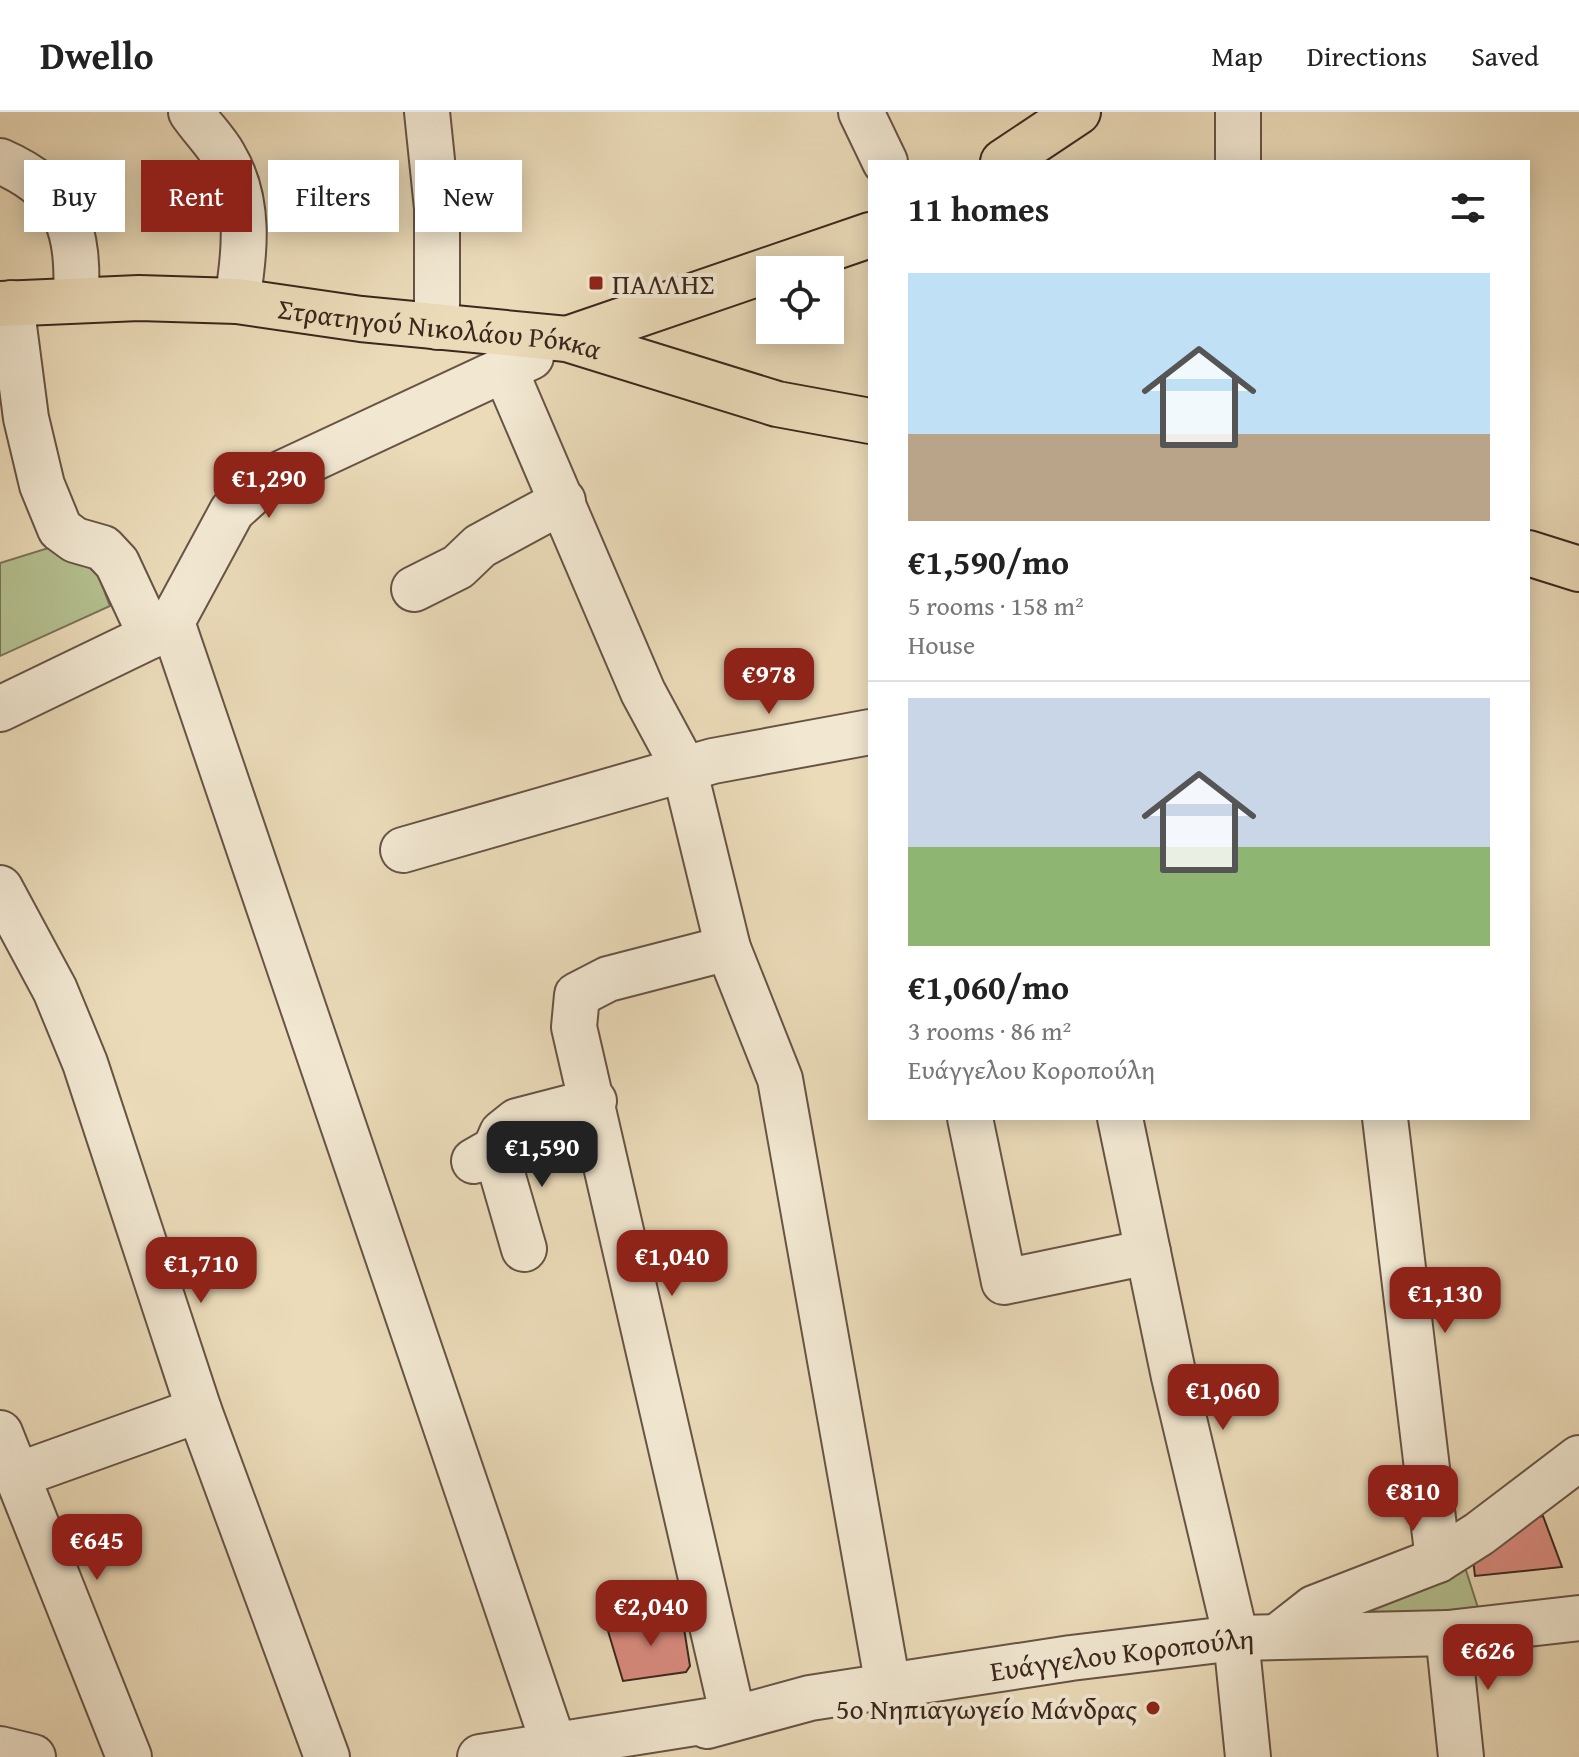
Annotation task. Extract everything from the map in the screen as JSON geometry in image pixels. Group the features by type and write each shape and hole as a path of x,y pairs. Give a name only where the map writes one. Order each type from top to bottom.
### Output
{"main road":[{"path":"1006,160 1078,112"},
{"path":"567,339 868,236"},
{"name":"Στρατηγού Νικολάου Ρόκκα","path":"5,304 139,298 237,301 437,327 567,339 777,404 868,421"},
{"path":"1530,554 1579,569"}],"street":[{"path":"191,112 226,159 238,186 246,248 237,301"},
{"path":"427,112 437,208 437,327"},
{"path":"861,112 884,160"},
{"path":"1238,112 1238,160"},
{"path":"0,161 37,181 59,201 75,241 76,300"},
{"path":"5,304 42,485 60,529 75,540 103,548 117,563 161,629 554,1745"},
{"path":"0,709 161,629 232,511 246,495 265,481 567,339"},
{"path":"505,370 643,692 684,768 728,948 780,1079 888,1686"},
{"path":"414,589 458,567 480,546 563,501"},
{"path":"403,850 684,768 868,732"},
{"path":"0,888 55,990 85,1063 199,1410 327,1757"},
{"path":"480,1757 733,1717 594,1101 574,1027 577,995 608,979 728,948"},
{"path":"524,1249 484,1155 502,1133 517,1121 594,1101"},
{"path":"970,1120 1004,1282 1148,1252"},
{"path":"1120,1120 1148,1252 1257,1638 1248,1757"},
{"path":"1385,1120 1438,1560"},
{"path":"18,1475 199,1410"},
{"path":"0,1433 129,1757"},
{"path":"1257,1638 1314,1608 1438,1560 1479,1534 1579,1458"},
{"name":"Ευάγγελου Κοροπούλη","path":"627,1757 733,1717 810,1698 1071,1658 1257,1638 1448,1633 1579,1618"},
{"path":"1448,1633 1461,1757"},
{"path":"0,1749 33,1757"}],"green space":[{"path":"61,544 98,575 110,606 0,656 0,563"},
{"path":"1463,1561 1480,1614 1345,1611"}],"building":[{"path":"1543,1516 1562,1567 1475,1576 1471,1543 1522,1519"},
{"path":"674,1613 676,1617 682,1616 690,1666 686,1672 623,1681 608,1631 627,1630 625,1623"}],"place":[{"name":"ΠΑΛΛΗΣ","path":"596,283"},
{"name":"5ο Νηπιαγωγείο Μάνδρας","path":"1153,1708"}]}
